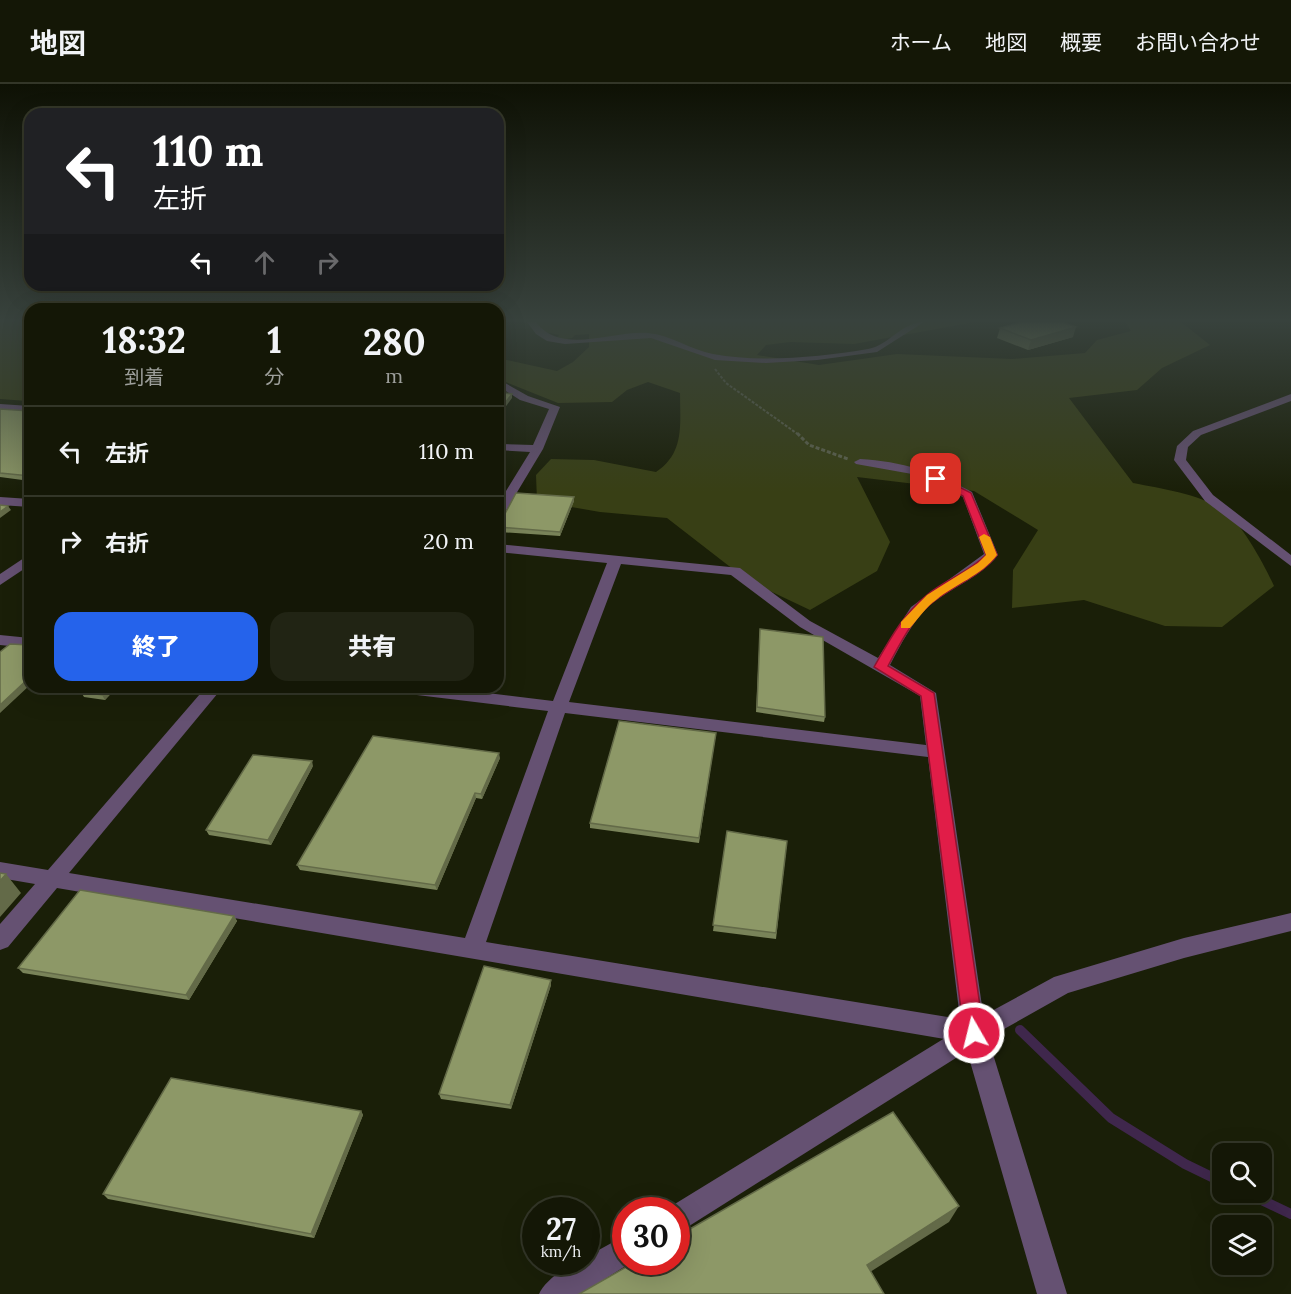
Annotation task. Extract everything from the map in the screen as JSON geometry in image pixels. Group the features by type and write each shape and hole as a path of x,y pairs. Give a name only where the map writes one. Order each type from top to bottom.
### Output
{"street":[{"path":"504,386 524,398 555,407 537,449 504,504"},
{"path":"1291,397 1197,433 1183,446 1180,460 1209,498 1291,562"},
{"path":"1,408 24,409"},
{"path":"504,447 537,449"},
{"path":"860,462 886,463 915,470 968,495 992,555 982,565 931,597 901,629 881,667"},
{"path":"0,501 24,503"},
{"path":"504,549 735,571 805,624 928,693 974,1033 1052,1294"},
{"path":"472,950 558,708 615,561"},
{"path":"0,581 24,563"},
{"path":"0,639 24,642"},
{"path":"0,940 210,693"},
{"path":"439,693 935,752"},
{"path":"0,870 974,1033"},
{"path":"690,1209 974,1033 1062,984 1184,948 1291,922"},
{"path":"554,1294 612,1259"}],"path":[{"path":"722,378 791,427 808,445 860,462"}],"green space":[{"path":"0,378 24,378 24,401 0,399"},
{"path":"504,378 1150,378 1137,390 1069,398 1133,483 1190,495 1222,509 1229,515 1252,544 1274,586 1222,627 1165,626 1084,600 1012,608 1013,570 1038,530 974,491 857,477 890,542 877,571 810,610 747,580 667,518 600,512 537,501 536,475 551,459 594,460 656,472 672,456 679,437 680,393 648,382 627,390 612,402 558,403 504,381"}],"building":[{"path":"504,393 512,394 504,404"},
{"path":"0,409 24,411 24,475 0,473"},
{"path":"516,493 574,497 560,532 504,527 504,516"},
{"path":"0,505 8,506 0,512"},
{"path":"760,629 823,637 825,717 757,707"},
{"path":"10,644 24,645 24,683 0,705 0,652"},
{"path":"619,721 716,733 699,838 590,823"},
{"path":"373,736 499,753 481,794 475,793 435,885 297,865"},
{"path":"253,755 312,761 268,840 206,830"},
{"path":"727,831 787,841 776,933 713,925"},
{"path":"0,873 6,874 0,881"},
{"path":"80,890 234,916 186,995 18,968"},
{"path":"484,966 551,980 510,1105 439,1094"},
{"path":"171,1078 361,1111 311,1234 103,1194"},
{"path":"893,1112 959,1206 867,1265 884,1294 579,1294 612,1275 690,1275 690,1229"}],"waterway":[{"path":"1020,1030 1111,1118 1185,1164 1212,1177"},
{"path":"1268,1203 1291,1214"}],"slow traffic":[{"path":"905,625 931,597 982,565 992,555 984,537"}],"route":[{"path":"936,479 968,495 992,555 982,565 931,597 901,629 881,667 928,693 974,1033"}]}
